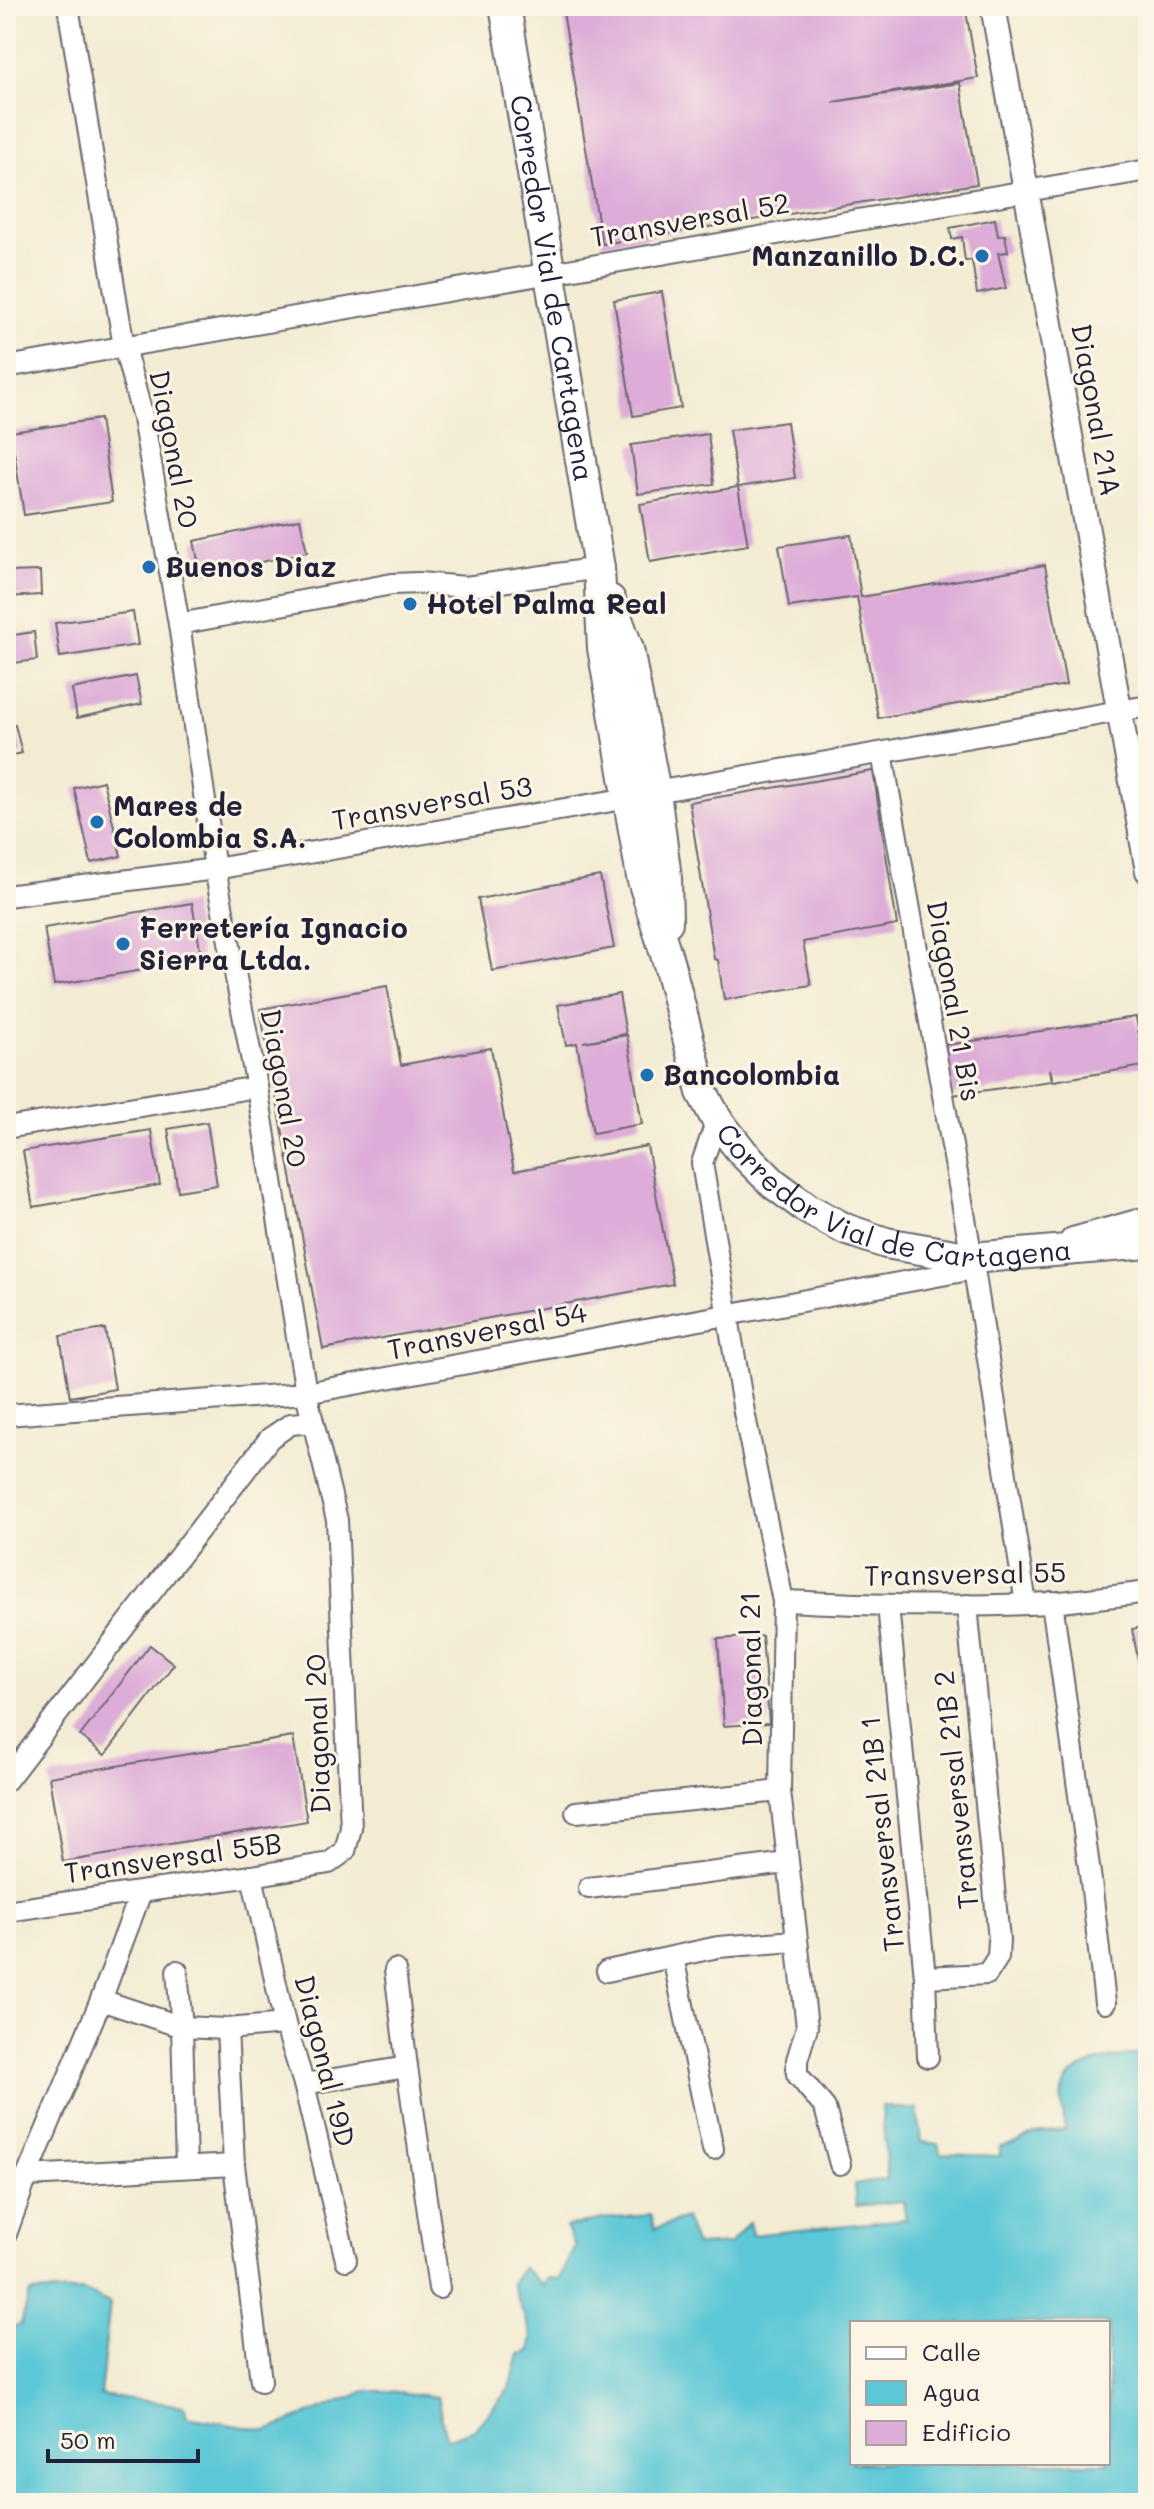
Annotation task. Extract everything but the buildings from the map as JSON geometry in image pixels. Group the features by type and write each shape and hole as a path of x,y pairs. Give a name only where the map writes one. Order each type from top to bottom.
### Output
{"main road":[{"name":"Corredor Vial de Cartagena","path":"505,6 599,568 628,649 642,795 666,878 669,964 698,1080 717,1120 743,1153 773,1183 808,1209 845,1229 886,1243 973,1264 1016,1255 1148,1243"}],"street":[{"name":"Diagonal 20","path":"68,6 124,347 143,418 179,624 215,869 257,1087 306,1393 337,1520 351,1828 345,1851"},
{"name":"Diagonal 21A","path":"993,6 1148,871"},
{"name":"Transversal 52","path":"6,367 1148,170"},
{"path":"179,624 392,584 466,587 599,568"},
{"name":"Transversal 53","path":"6,896 215,869 1148,706"},
{"name":"Diagonal 21 Bis","path":"882,753 973,1264 1026,1604"},
{"path":"6,1128 257,1087"},
{"name":"Diagonal 21","path":"717,1120 702,1163 744,1412 783,1601 780,1791 807,2027 797,2060 797,2074 825,2108 840,2164"},
{"path":"1016,1255 1148,1219"},
{"name":"Transversal 54","path":"6,1415 306,1393 728,1314 973,1264"},
{"path":"6,1781 270,1438 291,1424 313,1422"},
{"name":"Transversal 55","path":"783,1601 888,1606 1026,1604 1148,1592"},
{"path":"1052,1602 1105,2003"},
{"name":"Transversal 21B 2","path":"925,1977 987,1974 998,1957 999,1940 967,1605"},
{"name":"Transversal 21B 1","path":"888,1606 925,1977 928,2057"},
{"path":"576,1812 780,1791"},
{"name":"Transversal 55B","path":"6,1911 329,1863 345,1851"},
{"path":"589,1888 787,1863"},
{"name":"Diagonal 19D","path":"252,1876 285,2024 304,2084 346,2260"},
{"path":"6,2234 101,2000 141,1892"},
{"path":"607,1971 718,1947 795,1941"},
{"path":"673,1957 713,2149"},
{"path":"395,1970 439,2288"},
{"path":"177,1971 182,2027 186,2167"},
{"path":"101,2000 182,2027 227,2029 285,2024"},
{"path":"227,2029 234,2165 261,2381"},
{"path":"304,2084 407,2067"},
{"path":"27,2176 234,2165"}],"water":[{"path":"1148,2052 1148,2503 6,2503 6,2329 21,2324 30,2293 83,2291 110,2303 100,2395 184,2406 187,2417 267,2431 366,2391 390,2391 437,2397 446,2439 475,2429 510,2388 519,2354 529,2352 532,2336 511,2283 523,2268 543,2285 547,2278 559,2279 575,2246 566,2227 603,2219 650,2215 655,2229 685,2218 696,2246 730,2244 749,2222 752,2235 906,2219 903,2201 856,2206 854,2184 887,2179 882,2106 917,2110 921,2142 938,2144 940,2154 1000,2156 1000,2147 1034,2133 1065,2130 1062,2093 1067,2081 1085,2066"}],"place":[{"name":"Manzanillo D.C.","path":"982,256"},
{"name":"Buenos Diaz","path":"149,567"},
{"name":"Hotel Palma Real","path":"410,604"},
{"name":"Mares de Colombia S.A.","path":"97,822"},
{"name":"Ferretería Ignacio Sierra Ltda.","path":"123,944"},
{"name":"Bancolombia","path":"647,1075"}]}
